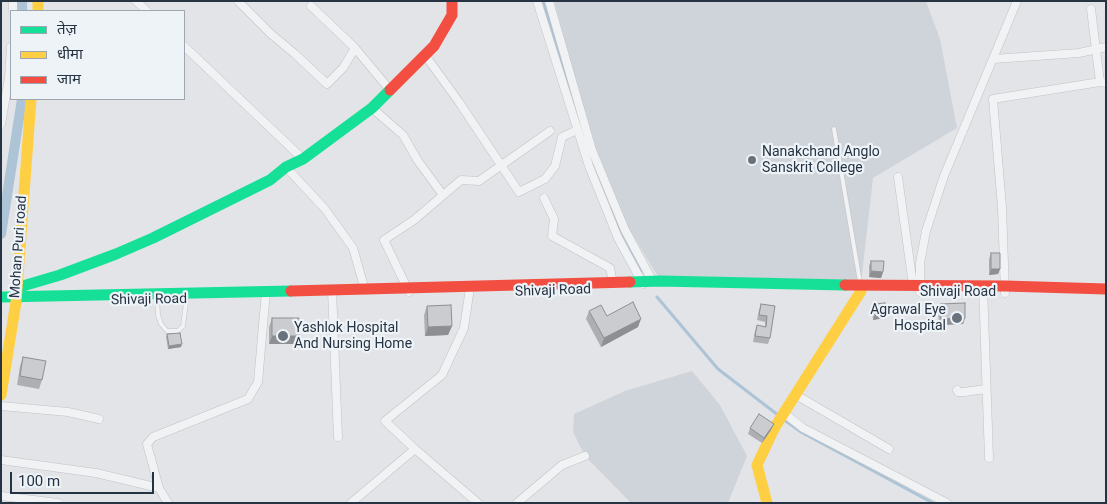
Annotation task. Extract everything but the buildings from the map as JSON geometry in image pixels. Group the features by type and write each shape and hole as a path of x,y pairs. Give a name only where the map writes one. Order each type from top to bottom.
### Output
{"main road":[{"path":"16,295 60,275 134,246 270,180 286,167 303,159 372,108 425,56 434,46 452,15 452,1"},
{"name":"Mohan Puri road","path":"1,395 16,295 31,100"},
{"path":"470,291 613,283 649,284"},
{"name":"Shivaji Road","path":"2,299 16,295 157,297 470,291 649,284 1062,290 1106,294"},
{"path":"767,503 757,465 775,427 860,288"},
{"path":"1062,290 1106,289"},
{"path":"332,293 365,290 409,292"}],"street":[{"path":"136,1 146,10"},
{"path":"238,1 271,34 327,84 343,68 355,48"},
{"path":"536,1 577,130 604,206 618,238 649,284"},
{"path":"549,1 592,150 624,230 649,284"},
{"path":"917,288 926,231 944,176 1018,1"},
{"path":"311,6 355,48 390,90"},
{"path":"1005,289 1002,207 993,99 1103,83 1091,9"},
{"path":"185,47 303,159"},
{"path":"993,59 1079,53 1106,47"},
{"path":"425,56 519,192 545,179 555,166 562,137 577,130"},
{"path":"1,124 10,62"},
{"path":"372,108 403,135 418,161 444,195"},
{"path":"409,292 384,240 414,220 461,180 479,182 550,130"},
{"path":"286,167 326,209 353,248 365,290"},
{"path":"898,178 917,288"},
{"path":"544,198 554,219 552,236 610,268 613,283"},
{"path":"983,289 989,458"},
{"path":"470,291 464,328 442,375 385,421 478,503"},
{"path":"332,293 338,437"},
{"path":"168,503 160,488 147,444 153,437 248,399 258,382 265,295"},
{"path":"957,390 958,392 964,392 986,389"},
{"path":"796,395 888,449"},
{"path":"1,406 68,412 99,419"},
{"path":"783,414 803,428 947,503"},
{"path":"351,503 415,449"},
{"path":"518,503 562,465 585,456"},
{"path":"1,460 96,474 160,488"},
{"path":"1,496 58,503"}],"lane":[{"path":"834,129 860,288"},
{"path":"157,297 158,315 161,324 167,331 178,331 183,326 187,296"}],"shaded area":[{"name":"Nanakchand Anglo Sanskrit College","path":"554,1 926,1 940,39 957,128 873,178 861,283 659,278 628,227 593,142"},
{"path":"692,371 720,405 747,456 728,503 631,503 585,456 573,432 574,414 625,391"}],"waterway":[{"path":"22,1 22,10"},
{"path":"543,1 575,104"},
{"path":"1,234 22,100"},
{"path":"592,160 601,187"},
{"path":"610,209 642,271"},
{"path":"657,297 718,369 778,415"},
{"path":"783,419 801,432 933,503"}],"traffic: fast":[{"path":"16,288 60,275 116,254 153,238 270,180 286,167 303,159 372,108 390,90"},
{"path":"630,282 845,285"},
{"path":"1,297 291,291"}],"traffic: slow":[{"path":"38,1 38,10"},
{"path":"1,395 16,302 31,100"},
{"path":"767,503 757,465 775,427 861,291 860,285"}],"traffic: jam":[{"path":"390,90 434,46 452,15 452,1"},
{"path":"291,291 630,282"},
{"path":"845,285 1106,289"}],"place":[{"name":"Nanakchand Anglo Sanskrit College","path":"752,160"},
{"name":"Agrawal Eye Hospital","path":"957,318"},
{"name":"Yashlok Hospital And Nursing Home","path":"283,336"}]}
